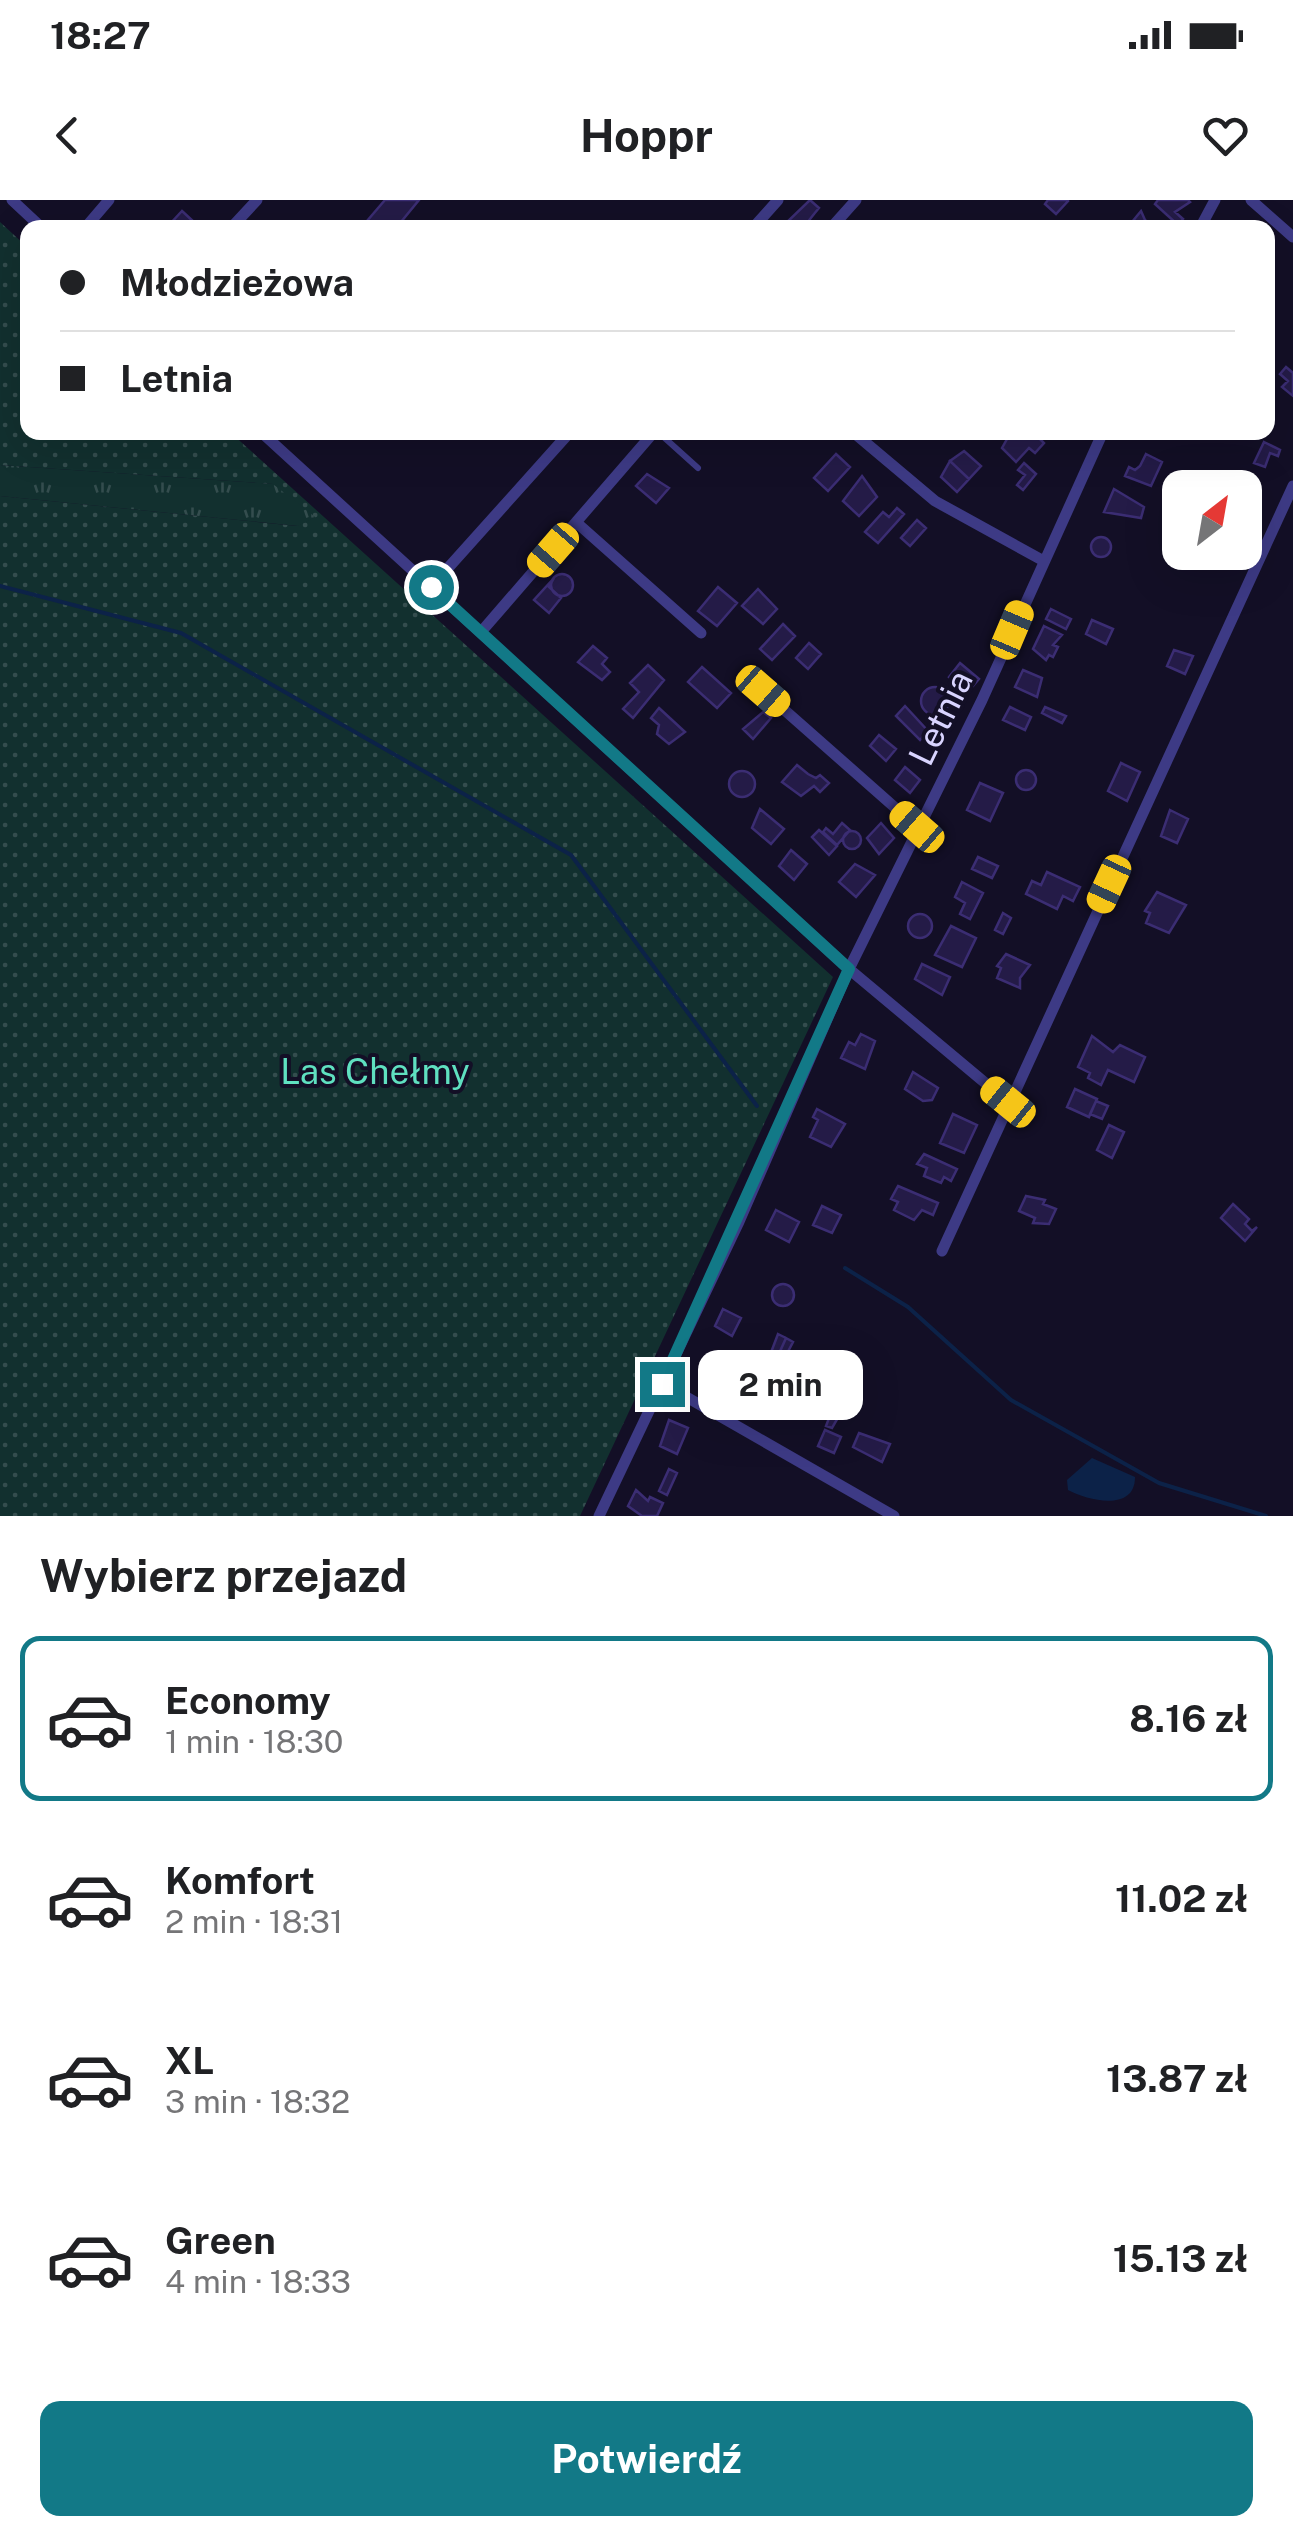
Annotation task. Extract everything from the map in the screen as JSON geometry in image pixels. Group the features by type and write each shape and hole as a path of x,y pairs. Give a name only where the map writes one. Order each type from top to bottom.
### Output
{"street":[{"path":"12,200 33,220"},
{"path":"92,220 110,200"},
{"path":"238,220 257,200"},
{"path":"761,220 778,200"},
{"path":"838,220 856,200"},
{"path":"1251,200 1274,220"},
{"path":"270,440 849,969 1008,1102"},
{"path":"431,587 563,440"},
{"path":"481,632 649,440"},
{"path":"863,440 935,501 1042,560"},
{"name":"Letnia","path":"600,1516 849,969 982,700 1098,440"},
{"path":"942,1251 1293,486"},
{"path":"577,523 702,633"},
{"path":"763,691 917,827"},
{"path":"662,1384 894,1516"}],"lane":[{"path":"665,440 698,468"}],"green space":[{"name":"Las Chełmy","path":"0,222 20,241 20,440 239,440 833,977 580,1516 0,1516 0,496 297,526 315,517 273,484 0,465"},
{"path":"0,465 274,484 316,517 298,526 0,496"}],"water":[{"path":"1092,1458 1135,1477 1127,1495 1109,1501 1068,1490 1067,1480"}],"building":[{"path":"385,200 419,200 403,220 368,220"},
{"path":"810,200 819,208 809,220 789,220"},
{"path":"1048,200 1068,201 1056,214 1045,204"},
{"path":"1158,200 1190,202 1175,212 1182,220 1173,220 1155,204"},
{"path":"182,211 192,220 174,220"},
{"path":"1286,367 1293,373 1293,396 1282,387 1288,381 1280,374"},
{"path":"1006,440 1044,443 1035,453 1029,448 1016,462 1002,448"},
{"path":"1264,442 1280,450 1278,456 1270,453 1265,467 1254,463"},
{"path":"964,451 981,466 969,479 950,461"},
{"path":"836,454 850,467 828,491 814,478"},
{"path":"1146,454 1162,462 1151,486 1125,476 1129,467 1135,470 1140,466"},
{"path":"950,461 969,479 957,492 941,477"},
{"path":"1024,463 1036,474 1023,490 1017,485 1025,475 1018,470"},
{"path":"647,474 669,488 656,503 636,486"},
{"path":"862,476 877,497 859,516 843,501"},
{"path":"1114,489 1144,507 1141,518 1104,512"},
{"path":"897,508 904,514 878,543 865,532 883,512 889,517"},
{"path":"917,520 926,528 910,546 901,538"},
{"path":"1101,537 1111,547 1101,557 1091,547"},
{"path":"562,574 570,577 570,593 562,596 554,593 551,585 554,577"},
{"path":"554,578 549,587 561,598 549,613 534,600"},
{"path":"718,587 737,603 717,626 698,611"},
{"path":"758,589 777,609 763,624 742,606"},
{"path":"1051,609 1071,619 1066,629 1046,619"},
{"path":"1092,620 1113,629 1106,644 1086,634"},
{"path":"783,624 795,636 772,660 760,649"},
{"path":"1044,626 1062,635 1053,645 1058,647 1053,657 1049,655 1046,660 1033,649"},
{"path":"809,643 821,654 808,669 796,658"},
{"path":"593,646 607,658 602,664 610,672 602,680 578,662"},
{"path":"1174,650 1193,656 1185,674 1167,666"},
{"path":"960,663 979,679 967,693 949,677"},
{"path":"648,665 664,680 633,718 623,709 639,692 630,683"},
{"path":"702,667 731,693 717,708 688,682"},
{"path":"1023,670 1042,678 1037,697 1015,687"},
{"path":"935,687 945,691 949,701 945,711 935,715 925,711 921,701 925,691"},
{"path":"905,706 928,731 920,740 896,716"},
{"path":"1010,707 1031,717 1025,730 1003,720"},
{"path":"1045,707 1066,716 1062,723 1042,713"},
{"path":"659,708 685,732 669,744 657,734 659,725 651,718"},
{"path":"763,712 771,718 753,739 743,729"},
{"path":"879,735 896,749 886,761 870,746"},
{"path":"1121,763 1140,772 1127,801 1108,791"},
{"path":"797,765 829,783 820,792 814,786 801,796 782,782"},
{"path":"905,767 920,780 910,793 895,780"},
{"path":"1026,770 1036,780 1026,790 1016,780"},
{"path":"742,771 751,775 755,784 751,793 742,797 733,793 729,784 733,775"},
{"path":"980,783 1003,793 990,821 967,810"},
{"path":"760,809 784,829 771,844 752,828"},
{"path":"1170,810 1188,819 1177,843 1161,836"},
{"path":"842,823 850,830 837,845 823,832 826,828 833,834"},
{"path":"881,823 894,838 879,854 867,838"},
{"path":"819,830 837,846 829,855 812,837"},
{"path":"852,831 861,840 852,849 843,840"},
{"path":"791,850 807,864 794,880 779,866"},
{"path":"978,857 998,866 992,878 972,869"},
{"path":"855,864 875,875 856,897 839,882"},
{"path":"1047,872 1080,887 1073,901 1063,896 1057,909 1026,894 1032,881 1041,885"},
{"path":"962,882 983,893 970,919 960,914 965,903 955,897"},
{"path":"1157,892 1186,905 1169,933 1146,923 1150,913 1145,911"},
{"path":"1003,913 1011,918 1003,934 995,930"},
{"path":"920,914 929,917 929,935 920,938 911,935 908,926 911,917"},
{"path":"951,926 976,938 962,967 935,955"},
{"path":"1006,954 1030,965 1020,978 1020,988 997,978 1001,968 997,966"},
{"path":"922,964 950,977 942,995 915,979"},
{"path":"861,1034 875,1041 865,1069 841,1058 849,1042 855,1045"},
{"path":"1092,1036 1113,1052 1120,1045 1145,1057 1134,1082 1108,1070 1101,1085 1088,1078 1090,1073 1078,1067"},
{"path":"913,1072 938,1088 932,1100 923,1101 905,1089"},
{"path":"1075,1089 1097,1099 1089,1117 1067,1107"},
{"path":"1096,1101 1108,1106 1102,1119 1090,1114"},
{"path":"817,1109 845,1124 831,1147 810,1137 818,1120 813,1117"},
{"path":"953,1114 977,1125 964,1153 940,1143"},
{"path":"1109,1125 1124,1132 1112,1158 1097,1150"},
{"path":"924,1154 957,1169 951,1181 944,1177 941,1183 924,1176 927,1168 917,1164"},
{"path":"898,1186 938,1203 933,1215 922,1210 914,1220 894,1210 898,1202 891,1199"},
{"path":"1026,1196 1045,1200 1043,1204 1056,1209 1049,1224 1033,1223 1035,1218 1019,1211"},
{"path":"1233,1204 1249,1219 1245,1224 1252,1231 1257,1227 1245,1241 1221,1218"},
{"path":"822,1206 841,1215 832,1233 813,1225"},
{"path":"776,1210 799,1222 789,1242 766,1230"},
{"path":"783,1284 791,1287 791,1303 783,1306 775,1303 772,1295 775,1287"},
{"path":"723,1309 741,1318 732,1336 715,1326"},
{"path":"778,1334 786,1338 777,1358 770,1355"},
{"path":"786,1338 793,1342 783,1361 777,1358"},
{"path":"745,1368 760,1375 751,1393 737,1386"},
{"path":"834,1405 843,1409 832,1428 826,1426"},
{"path":"669,1420 688,1428 677,1454 660,1446"},
{"path":"825,1430 841,1437 834,1453 818,1446"},
{"path":"859,1433 890,1444 882,1462 853,1447"},
{"path":"669,1469 677,1473 667,1495 659,1491"},
{"path":"636,1490 648,1501 650,1497 663,1503 657,1516 642,1516 628,1506"}],"waterway":[{"path":"0,586 181,633 571,855 757,1106"},
{"path":"845,1268 908,1307 1011,1400 1159,1483 1266,1516"}],"route":[{"path":"431,587 849,969 738,1224 662,1384"}]}
